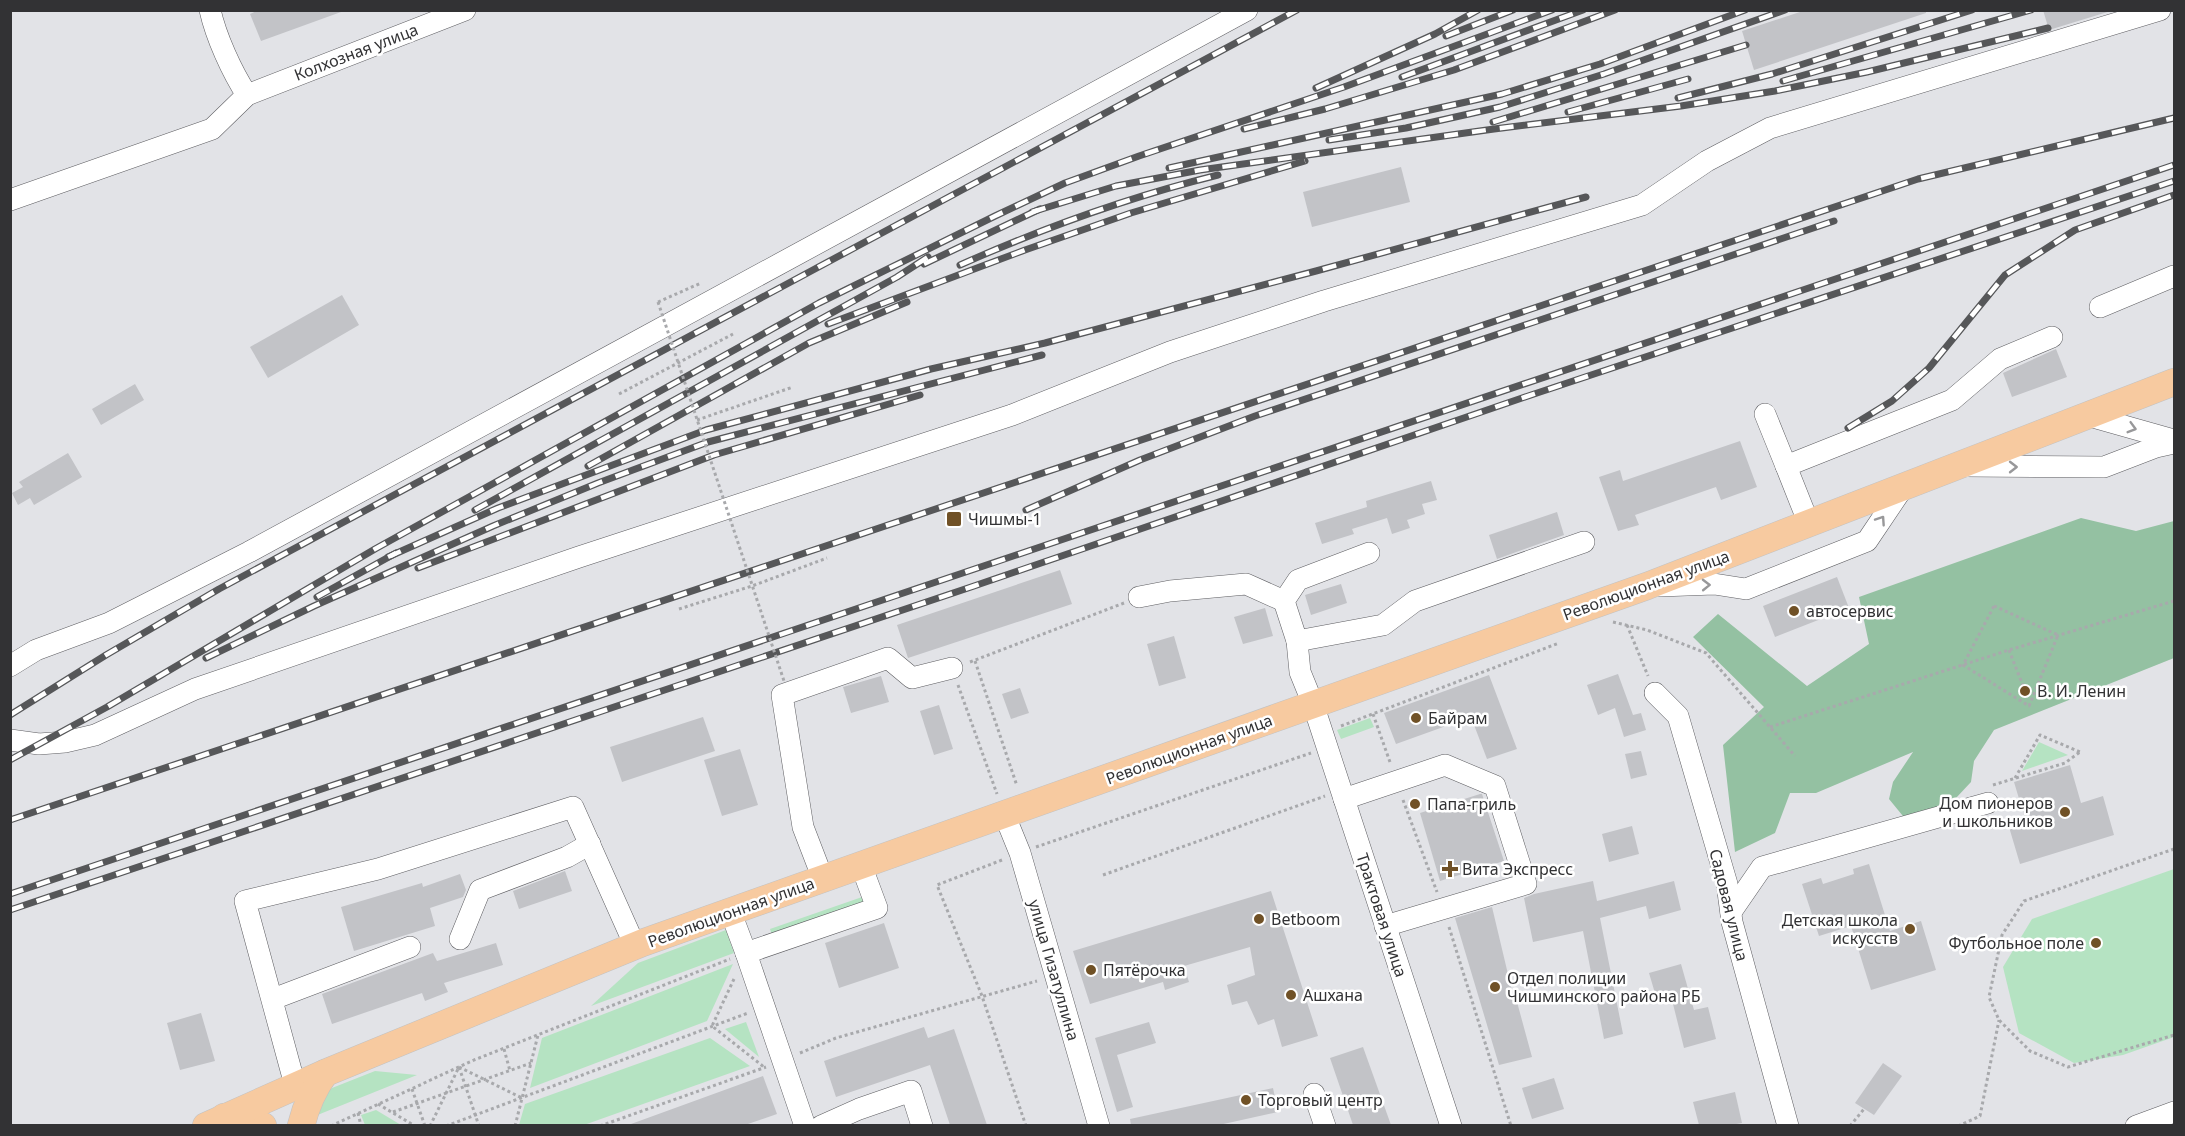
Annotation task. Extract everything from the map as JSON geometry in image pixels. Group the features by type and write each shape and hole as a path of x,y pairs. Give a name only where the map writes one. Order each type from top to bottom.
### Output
{"main road":[{"name":"Революционная улица","path":"215,1121 295,1085 635,946 1647,586 2175,382"},
{"path":"301,1125 306,1105 315,1086 325,1073"},
{"path":"215,1121 263,1125"}],"street":[{"path":"10,200 212,129 247,95 217,32 210,10"},
{"name":"Колхозная улица","path":"247,95 465,10"},
{"path":"10,666 36,650 109,623 249,552 1247,10"},
{"path":"10,740 39,744 65,742 95,735 195,689 567,561 1012,415 1170,352 1324,301 1642,206 1707,160 1770,128 2160,10"},
{"path":"2100,307 2174,276 2175,278"},
{"path":"1786,466 1952,400 2000,359 2052,337"},
{"path":"1765,414 1809,524"},
{"path":"2089,416 2175,441"},
{"path":"1955,466 2104,467 2175,441"},
{"path":"1647,586 1714,584 1746,588 1867,541 1904,486"},
{"path":"1297,641 1383,625 1415,601 1584,542"},
{"path":"1139,597 1170,591 1246,584 1284,601 1298,579 1369,553"},
{"name":"Трактовая улица","path":"1284,601 1297,641 1300,672 1313,705 1451,1125"},
{"path":"823,879 803,826 782,695 888,657 912,678 952,668"},
{"name":"Садовая улица","path":"1655,693 1678,716 1727,884 1731,912 1788,1125"},
{"path":"1342,795 1445,765 1495,786 1526,885 1385,926"},
{"path":"1731,912 1762,867 1988,803"},
{"path":"295,1085 245,901 378,869 573,807 635,946"},
{"name":"улица Гизатуллина","path":"1015,812 1030,850 1057,975 1099,1125"},
{"path":"460,939 480,890 567,857 590,844"},
{"path":"746,953 877,908 861,865"},
{"path":"731,913 764,1007 773,1064 804,1125"},
{"path":"273,999 410,947"},
{"path":"821,1125 911,1091 921,1125"},
{"path":"1314,1094 1325,1125"},
{"path":"2136,1125 2175,1112"}],"path":[{"path":"708,280 658,302 784,681"},
{"path":"619,394 733,334"},
{"path":"698,420 793,387"},
{"path":"679,609 752,586 827,558"},
{"path":"1030,850 952,668 1139,597"},
{"path":"1770,727 2009,650 2175,601"},
{"path":"1963,665 1994,606 2058,635"},
{"path":"1603,626 1614,622 1647,630 1706,653 1796,756"},
{"path":"1627,625 1655,693"},
{"path":"1963,665 2029,706 2058,635"},
{"path":"1026,1125 982,996 937,885 1324,740 1559,643"},
{"path":"2009,650 2025,691"},
{"path":"975,661 1015,812"},
{"path":"1988,803 1990,786 2064,763 2080,752 2040,735 2015,778"},
{"path":"1103,875 1342,795"},
{"path":"2175,849 2024,902 2002,935 1989,997 1999,1020 2030,1051 2068,1067 2175,1035"},
{"path":"712,1026 746,953"},
{"path":"331,1125 459,1067 746,953"},
{"path":"600,1125 773,1064 836,1038 1057,975"},
{"path":"446,1125 764,1007"},
{"path":"1958,1125 1980,1116 1999,1020"},
{"path":"712,1026 773,1064"},
{"path":"515,1125 538,1035"},
{"path":"503,1049 510,1071"},
{"path":"393,1112 531,1063"},
{"path":"459,1067 522,1098"},
{"path":"459,1067 479,1125"},
{"path":"430,1125 459,1067"},
{"path":"412,1089 425,1125"},
{"path":"378,1104 415,1125"},
{"path":"1850,1125 1864,1109"},
{"path":"358,1113 362,1125"}],"green space":[{"path":"2081,518 2136,531 2174,521 2174,658 1994,730 1974,761 1971,782 1956,798 1934,814 1907,821 1889,799 1893,782 1913,752 1816,793 1790,793 1775,833 1735,852 1723,745 1764,707 1693,637 1718,614 1807,686 1869,644 1859,597"},
{"path":"1370,718 1374,727 1341,739 1337,730"},
{"path":"2039,742 2068,755 2022,771"},
{"name":"Футбольное поле","path":"2174,869 2174,1037 2123,1055 2074,1063 2019,1033 2003,967 2032,919"},
{"path":"865,896 868,905 773,938 770,929"},
{"path":"726,930 734,953 591,1006 638,963"},
{"path":"733,964 707,1021 530,1088 542,1038"},
{"path":"746,1022 759,1057 725,1029"},
{"path":"710,1038 750,1066 584,1125 519,1125 525,1104"},
{"path":"375,1071 417,1075 315,1116 318,1101 332,1088"},
{"path":"376,1110 401,1125 365,1125 361,1115"}],"building":[{"path":"259,10 341,10 341,12 261,41 250,14"},
{"path":"1806,10 1926,10 1926,13 1754,70 1742,31"},
{"path":"2043,10 2114,10 2049,30"},
{"path":"1401,167 1410,202 1312,227 1303,192"},
{"path":"342,295 359,325 268,378 250,347"},
{"path":"2056,349 2067,377 2012,397 2003,373"},
{"path":"135,384 144,400 101,425 92,409"},
{"path":"1740,441 1757,487 1721,500 1716,487 1635,515 1639,525 1618,531 1599,477 1620,470 1623,481"},
{"path":"68,453 82,477 34,505 30,498 18,505 12,493 23,487 19,482"},
{"path":"1431,481 1437,500 1422,504 1425,514 1407,520 1410,528 1392,534 1387,518 1352,529 1354,534 1322,544 1315,523 1367,507 1366,501"},
{"path":"1557,512 1564,535 1497,559 1489,535"},
{"name":"Чишмы-1","path":"1060,570 1072,604 908,658 897,625"},
{"path":"1837,577 1849,608 1775,637 1763,606"},
{"path":"1341,584 1347,603 1311,615 1305,595"},
{"path":"1265,608 1273,636 1243,644 1234,617"},
{"path":"1174,636 1186,678 1159,686 1147,644"},
{"path":"1618,674 1633,715 1641,713 1646,730 1624,737 1615,708 1598,715 1587,685"},
{"path":"1489,675 1517,749 1487,759 1471,717 1396,744 1384,713"},
{"path":"881,676 889,702 851,713 843,687"},
{"path":"1020,688 1029,713 1011,719 1002,694"},
{"path":"939,705 953,749 934,755 920,711"},
{"path":"703,717 715,751 622,782 610,747"},
{"path":"740,749 758,805 722,816 704,760"},
{"path":"1641,751 1647,775 1631,779 1625,754"},
{"name":"Дом пионеров и школьников","path":"2070,765 2081,803 2103,796 2114,835 2020,864 2009,827 2026,822 2014,782"},
{"path":"1482,794 1504,861 1440,881 1420,813"},
{"path":"1632,826 1639,854 1609,862 1602,834"},
{"name":"Детская школа искусств","path":"1869,864 1890,931 1921,921 1936,970 1871,990 1851,926 1819,936 1802,884 1821,878 1823,884 1854,874 1853,869"},
{"path":"565,871 572,891 519,909 513,891"},
{"path":"460,874 466,890 463,897 430,908 435,926 354,951 341,907 422,883 423,887"},
{"path":"1593,881 1597,901 1674,881 1681,910 1649,919 1646,906 1600,918 1623,1034 1604,1039 1583,931 1533,942 1524,898"},
{"path":"1271,891 1318,1036 1282,1047 1274,1019 1258,1025 1247,1001 1232,1005 1227,985 1255,975 1250,947 1184,966 1189,982 1165,990 1163,982 1090,1004 1073,951"},
{"name":"Отдел полиции Чишминского района РБ","path":"1492,907 1512,991 1514,991 1532,1057 1499,1065 1455,918"},
{"path":"884,923 899,968 839,988 825,943"},
{"path":"496,943 503,965 444,983 448,992 425,1001 422,993 332,1024 322,994 433,953 437,961"},
{"path":"1681,964 1694,1010 1708,1007 1716,1039 1684,1048 1671,996 1657,1000 1649,973"},
{"path":"201,1013 215,1061 180,1070 167,1023"},
{"path":"1149,1022 1156,1043 1117,1055 1133,1107 1117,1112 1095,1038"},
{"path":"924,1027 928,1038 954,1029 987,1125 950,1125 930,1065 836,1097 824,1061"},
{"path":"1363,1047 1391,1125 1353,1125 1330,1058"},
{"path":"1883,1063 1902,1076 1874,1115 1855,1103"},
{"path":"763,1076 777,1114 745,1125 631,1124"},
{"path":"1554,1078 1564,1109 1532,1119 1522,1088"},
{"name":"Торговый центр","path":"1273,1088 1278,1112 1219,1125 1131,1125 1130,1119"},
{"path":"1735,1092 1742,1123 1699,1125 1693,1102"}],"railway":[{"path":"10,715 106,655 219,589 1297,10"},
{"path":"1316,88 1435,34 1478,10"},
{"path":"1446,36 1513,10"},
{"path":"10,760 107,707 375,549 819,303 995,216 1065,183 1344,87 1552,10"},
{"path":"1402,77 1583,10"},
{"path":"1244,129 1325,109 1454,70 1615,10"},
{"path":"1169,168 1502,94 1600,64 1745,10"},
{"path":"1329,140 1406,128 1500,107 1604,74 1785,10"},
{"path":"1678,98 1772,74 1972,10"},
{"path":"1783,81 2031,10"},
{"path":"1032,212 1116,186 1200,170 1494,129 1681,106 1775,91 1867,72 2048,28"},
{"path":"1493,122 1746,45"},
{"path":"1568,112 1688,79"},
{"path":"10,820 1918,179 2174,118"},
{"path":"828,324 1131,213 1305,161"},
{"path":"10,894 2174,165"},
{"path":"960,265 1087,214 1218,175"},
{"path":"10,910 974,586 1525,397 2174,181"},
{"path":"1848,428 1892,401 1929,368 2005,275 2075,230 2174,195"},
{"path":"388,557 498,508 706,430 931,369 1045,343 1586,197"},
{"path":"924,264 1040,209"},
{"path":"1026,510 1140,460 1255,416 1834,221"},
{"path":"475,510 897,277 928,257"},
{"path":"588,466 809,343 907,302"},
{"path":"206,658 314,606 493,526 598,483 708,442 1042,355"},
{"path":"418,568 714,455 920,395"},
{"path":"317,597 396,553"}],"place":[{"name":"Чишмы-1","path":"954,519"},
{"name":"автосервис","path":"1794,611"},
{"name":"В. И. Ленин","path":"2025,691"},
{"name":"Байрам","path":"1416,718"},
{"name":"Папа-гриль","path":"1415,804"},
{"name":"Дом пионеров и школьников","path":"2065,812"},
{"name":"Вита Экспресс","path":"1450,869"},
{"name":"Betboom","path":"1259,919"},
{"name":"Детская школа искусств","path":"1910,929"},
{"name":"Футбольное поле","path":"2096,943"},
{"name":"Пятёрочка","path":"1091,970"},
{"name":"Отдел полиции Чишминского района РБ","path":"1495,987"},
{"name":"Ашхана","path":"1291,995"},
{"name":"Торговый центр","path":"1246,1100"}]}
